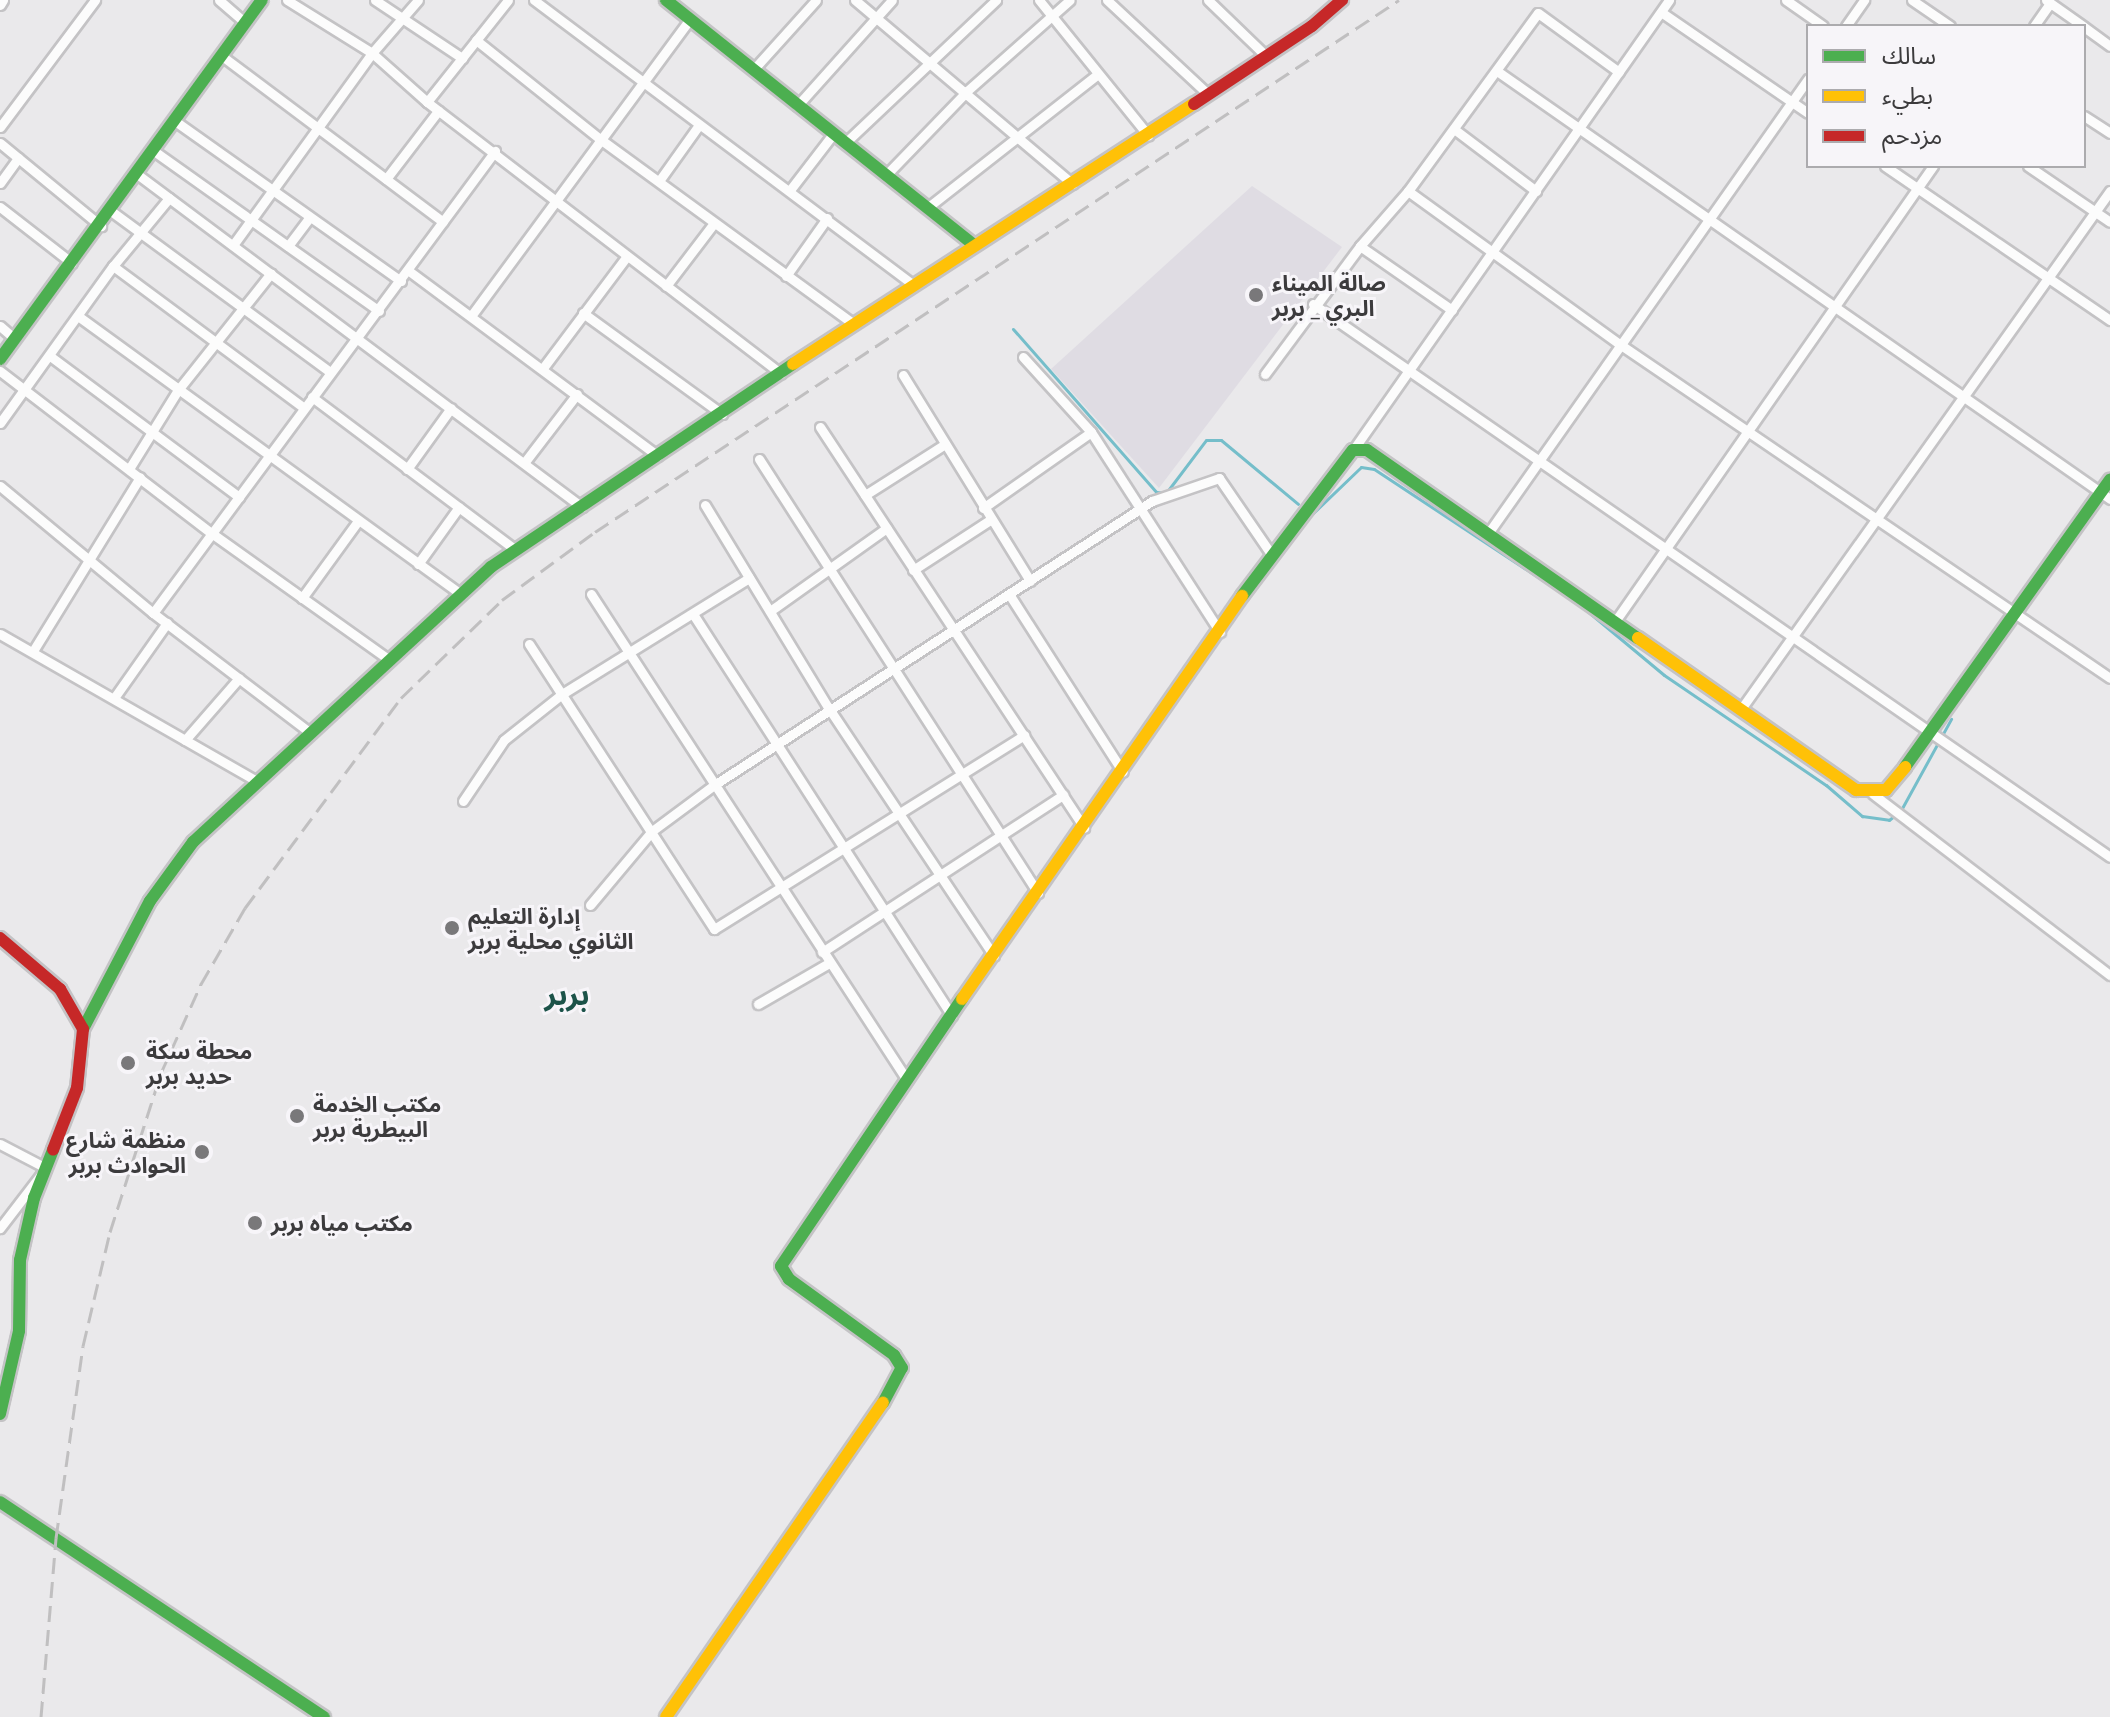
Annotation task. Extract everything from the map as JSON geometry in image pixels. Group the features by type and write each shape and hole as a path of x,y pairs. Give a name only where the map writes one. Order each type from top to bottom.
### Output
{"street":[{"path":"0,127 41,79 95,0"},
{"path":"219,0 245,23"},
{"path":"0,359 101,226 262,0"},
{"path":"287,0 372,53 438,111 495,151 554,201 781,374"},
{"path":"375,0 462,58"},
{"path":"233,245 320,129 372,53 418,0"},
{"path":"427,102 508,0"},
{"path":"534,0 912,284"},
{"path":"666,0 972,243"},
{"path":"753,70 816,0"},
{"path":"855,0 967,91 1073,184"},
{"path":"797,106 892,0"},
{"path":"845,143 996,0"},
{"path":"1039,0 1148,135"},
{"path":"886,175 967,91 1070,0"},
{"path":"1107,0 1209,95"},
{"path":"1208,0 1266,56"},
{"path":"0,1414 19,1331 20,1260 46,1168 77,1088 83,1029 150,901 193,842 388,659 460,594 516,550 972,243 1073,184 1209,95 1342,0"},
{"path":"666,1717 899,1380 902,1368 894,1355 789,1279 781,1266 1271,554 1353,450 1669,0"},
{"path":"1786,0 1820,24"},
{"path":"1847,24 1864,0"},
{"path":"1912,0 1947,24"},
{"path":"2035,24 2048,1 2080,24"},
{"path":"1661,12 1806,112"},
{"path":"1265,374 1313,304 1408,191 1538,13 1619,72"},
{"path":"471,316 690,19"},
{"path":"2086,28 2110,46"},
{"path":"476,40 600,139 854,324"},
{"path":"222,56 443,222"},
{"path":"1497,71 1706,221 2106,496"},
{"path":"927,208 1015,134 1098,74"},
{"path":"1489,532 1618,343 1806,82"},
{"path":"386,179 438,111"},
{"path":"2086,117 2110,133"},
{"path":"175,121 401,281"},
{"path":"659,181 699,125"},
{"path":"1454,129 1536,191"},
{"path":"790,190 833,134"},
{"path":"0,143 101,226"},
{"path":"154,151 379,311"},
{"path":"153,613 495,151"},
{"path":"0,183 18,158"},
{"path":"1888,168 2110,320"},
{"path":"1616,620 1749,432 1831,307 1932,168"},
{"path":"2031,168 2110,222"},
{"path":"137,174 582,507"},
{"path":"1408,191 1618,343 2110,678"},
{"path":"1741,709 1879,520 2110,191"},
{"path":"0,423 113,266 169,198"},
{"path":"0,207 72,263"},
{"path":"111,211 330,372"},
{"path":"288,246 310,217"},
{"path":"786,276 827,218"},
{"path":"666,286 714,223"},
{"path":"1360,246 1452,310"},
{"path":"543,368 627,256"},
{"path":"113,266 303,407"},
{"path":"409,271 658,456"},
{"path":"129,469 178,390 271,273"},
{"path":"1313,304 2110,857"},
{"path":"583,313 722,414"},
{"path":"78,316 460,594"},
{"path":"0,326 15,339"},
{"path":"50,356 239,497"},
{"path":"1023,357 1091,432 1138,510 1220,632"},
{"path":"0,371 210,532 388,659"},
{"path":"903,375 1030,581"},
{"path":"524,463 577,394"},
{"path":"312,397 516,550"},
{"path":"407,469 451,408"},
{"path":"820,427 1084,828"},
{"path":"983,508 1091,432"},
{"path":"865,495 945,444"},
{"path":"1353,450 1367,450 1616,620 1856,790 1873,794 2110,975"},
{"path":"759,459 1038,893"},
{"path":"33,651 140,477"},
{"path":"590,905 652,831 714,785 828,707 1138,510 1219,478 1271,554"},
{"path":"1873,794 1886,790 1932,731 2016,613 2106,496 2110,480"},
{"path":"0,486 153,613 309,732"},
{"path":"705,505 828,707 994,956"},
{"path":"418,564 459,507"},
{"path":"913,570 990,520"},
{"path":"302,598 358,521"},
{"path":"770,611 832,570 887,528"},
{"path":"463,801 504,740 562,694 749,578"},
{"path":"591,594 907,1080"},
{"path":"1009,594 1123,772"},
{"path":"693,614 952,1016"},
{"path":"114,698 167,623"},
{"path":"0,634 257,781"},
{"path":"529,644 714,929 783,889 1024,735"},
{"path":"185,740 239,678"},
{"path":"822,952 1063,795"},
{"path":"0,938 60,989 83,1029"},
{"path":"758,1004 829,963"},
{"path":"0,1144 46,1168"},
{"path":"0,1228 46,1168"},
{"path":"0,1502 324,1717"}],"shaded area":[{"path":"1252,186 1342,247 1159,488 1051,369"}],"waterway":[{"path":"1013,329 1156,492 1166,493 1206,440 1221,440 1298,504"},
{"path":"1311,515 1361,467 1374,469 1580,605 1664,675 1826,785 1862,816 1889,820 1895,815"},
{"path":"1901,810 1951,719"}],"railway":[{"path":"41,1717 56,1538 83,1346 110,1232 161,1073 201,984 245,908 401,698 502,600 595,532 1399,0"}],"traffic: fast":[{"path":"0,359 262,0"},
{"path":"666,0 972,243"},
{"path":"83,1029 150,901 193,842 491,567 793,364"},
{"path":"1242,596 1353,450 1367,450 1638,638"},
{"path":"1905,767 2110,480"},
{"path":"883,1403 902,1368 894,1355 789,1279 781,1266 962,999"},
{"path":"0,1414 19,1331 20,1260 34,1198 53,1150"},
{"path":"0,1502 324,1717"}],"traffic: slow":[{"path":"793,364 1194,104"},
{"path":"962,999 1242,596"},
{"path":"1638,638 1856,790 1886,790 1905,767"},
{"path":"666,1717 883,1403"}],"traffic: jam":[{"path":"1194,104 1312,26 1342,0"},
{"path":"0,938 60,989 83,1029 77,1088 53,1150"}],"place":[{"name":"صالة الميناء البري _ بربر","path":"1256,295"},
{"name":"إدارة التعليم الثانوي محلية بربر","path":"452,928"},
{"name":"محطة سكة حديد بربر","path":"128,1063"},
{"name":"مكتب الخدمة البيطرية بربر","path":"297,1116"},
{"name":"منظمة شارع الحوادث بربر","path":"202,1152"},
{"name":"مكتب مياه بربر","path":"255,1223"}],"district":[{"name":"بربر","path":"567,994"}]}
